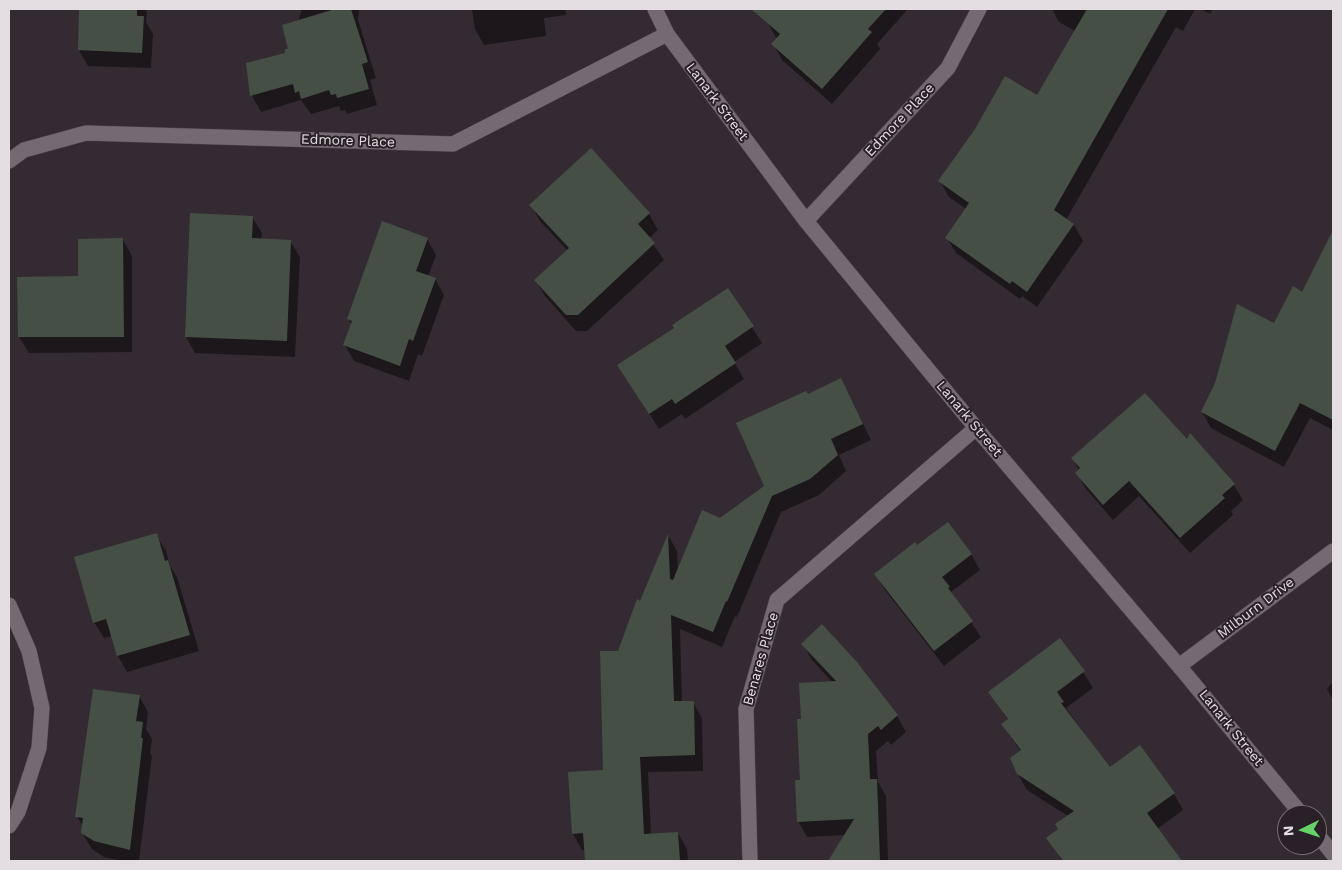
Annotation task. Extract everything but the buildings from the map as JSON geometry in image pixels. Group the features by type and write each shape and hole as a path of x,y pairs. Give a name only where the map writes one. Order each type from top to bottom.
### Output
{"street":[{"name":"Lanark Street","path":"656,9 667,34 806,221 976,428 1179,666 1294,805"},
{"name":"Edmore Place","path":"806,221 948,68 979,9"},
{"name":"Edmore Place","path":"9,161 24,150 86,133 453,144 667,34"},
{"name":"Benares Place","path":"750,861 746,709 777,600 976,428"},
{"name":"Milburn Drive","path":"1179,666 1333,551"},
{"path":"9,605 29,651 42,708 39,748 18,812 9,826"}]}
